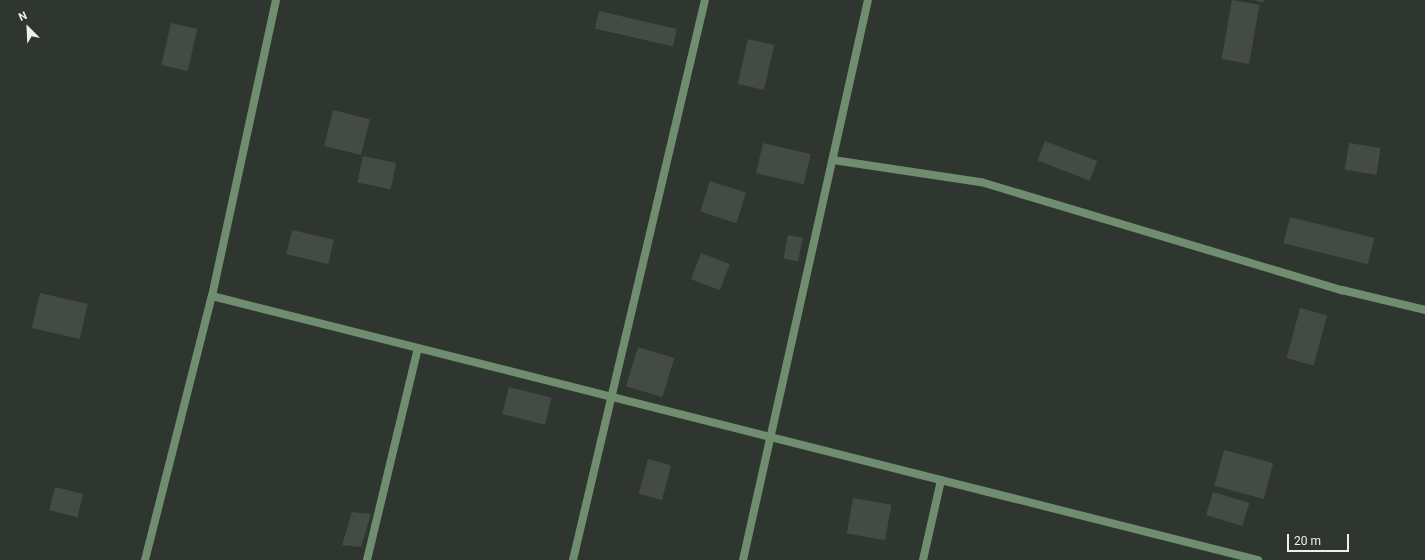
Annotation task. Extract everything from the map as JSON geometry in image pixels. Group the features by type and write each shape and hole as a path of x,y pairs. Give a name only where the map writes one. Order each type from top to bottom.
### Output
{"street":[{"path":"145,560 212,296 276,0"},
{"path":"573,560 705,0"},
{"path":"743,560 868,0"},
{"path":"832,160 981,182 1342,290 1425,310"},
{"path":"212,296 1258,560"},
{"path":"367,560 418,348"},
{"path":"923,560 941,480"}],"building":[{"path":"1232,0 1260,5 1249,64 1222,59"},
{"path":"1254,0 1264,0 1263,3"},
{"path":"599,11 677,29 673,47 595,29"},
{"path":"171,23 197,29 188,71 161,65"},
{"path":"748,39 774,45 764,90 738,84"},
{"path":"333,110 370,119 361,155 324,146"},
{"path":"1045,141 1097,161 1090,181 1037,161"},
{"path":"763,143 811,154 804,184 756,173"},
{"path":"1349,143 1381,148 1376,175 1345,170"},
{"path":"363,156 396,163 391,189 357,182"},
{"path":"710,181 746,193 736,223 700,211"},
{"path":"1290,217 1374,238 1368,264 1283,243"},
{"path":"292,230 334,240 328,264 286,254"},
{"path":"788,235 803,238 798,261 783,259"},
{"path":"701,253 730,264 720,290 691,279"},
{"path":"40,293 88,304 80,339 32,328"},
{"path":"1300,308 1327,315 1314,365 1287,358"},
{"path":"638,347 674,358 662,397 626,386"},
{"path":"509,387 552,398 545,425 502,414"},
{"path":"1224,450 1273,463 1264,499 1214,486"},
{"path":"648,459 671,465 662,500 639,494"},
{"path":"55,487 83,494 77,517 49,510"},
{"path":"1213,492 1249,503 1242,526 1206,515"},
{"path":"853,498 891,505 885,540 847,533"},
{"path":"352,512 371,514 361,547 342,545"}]}
